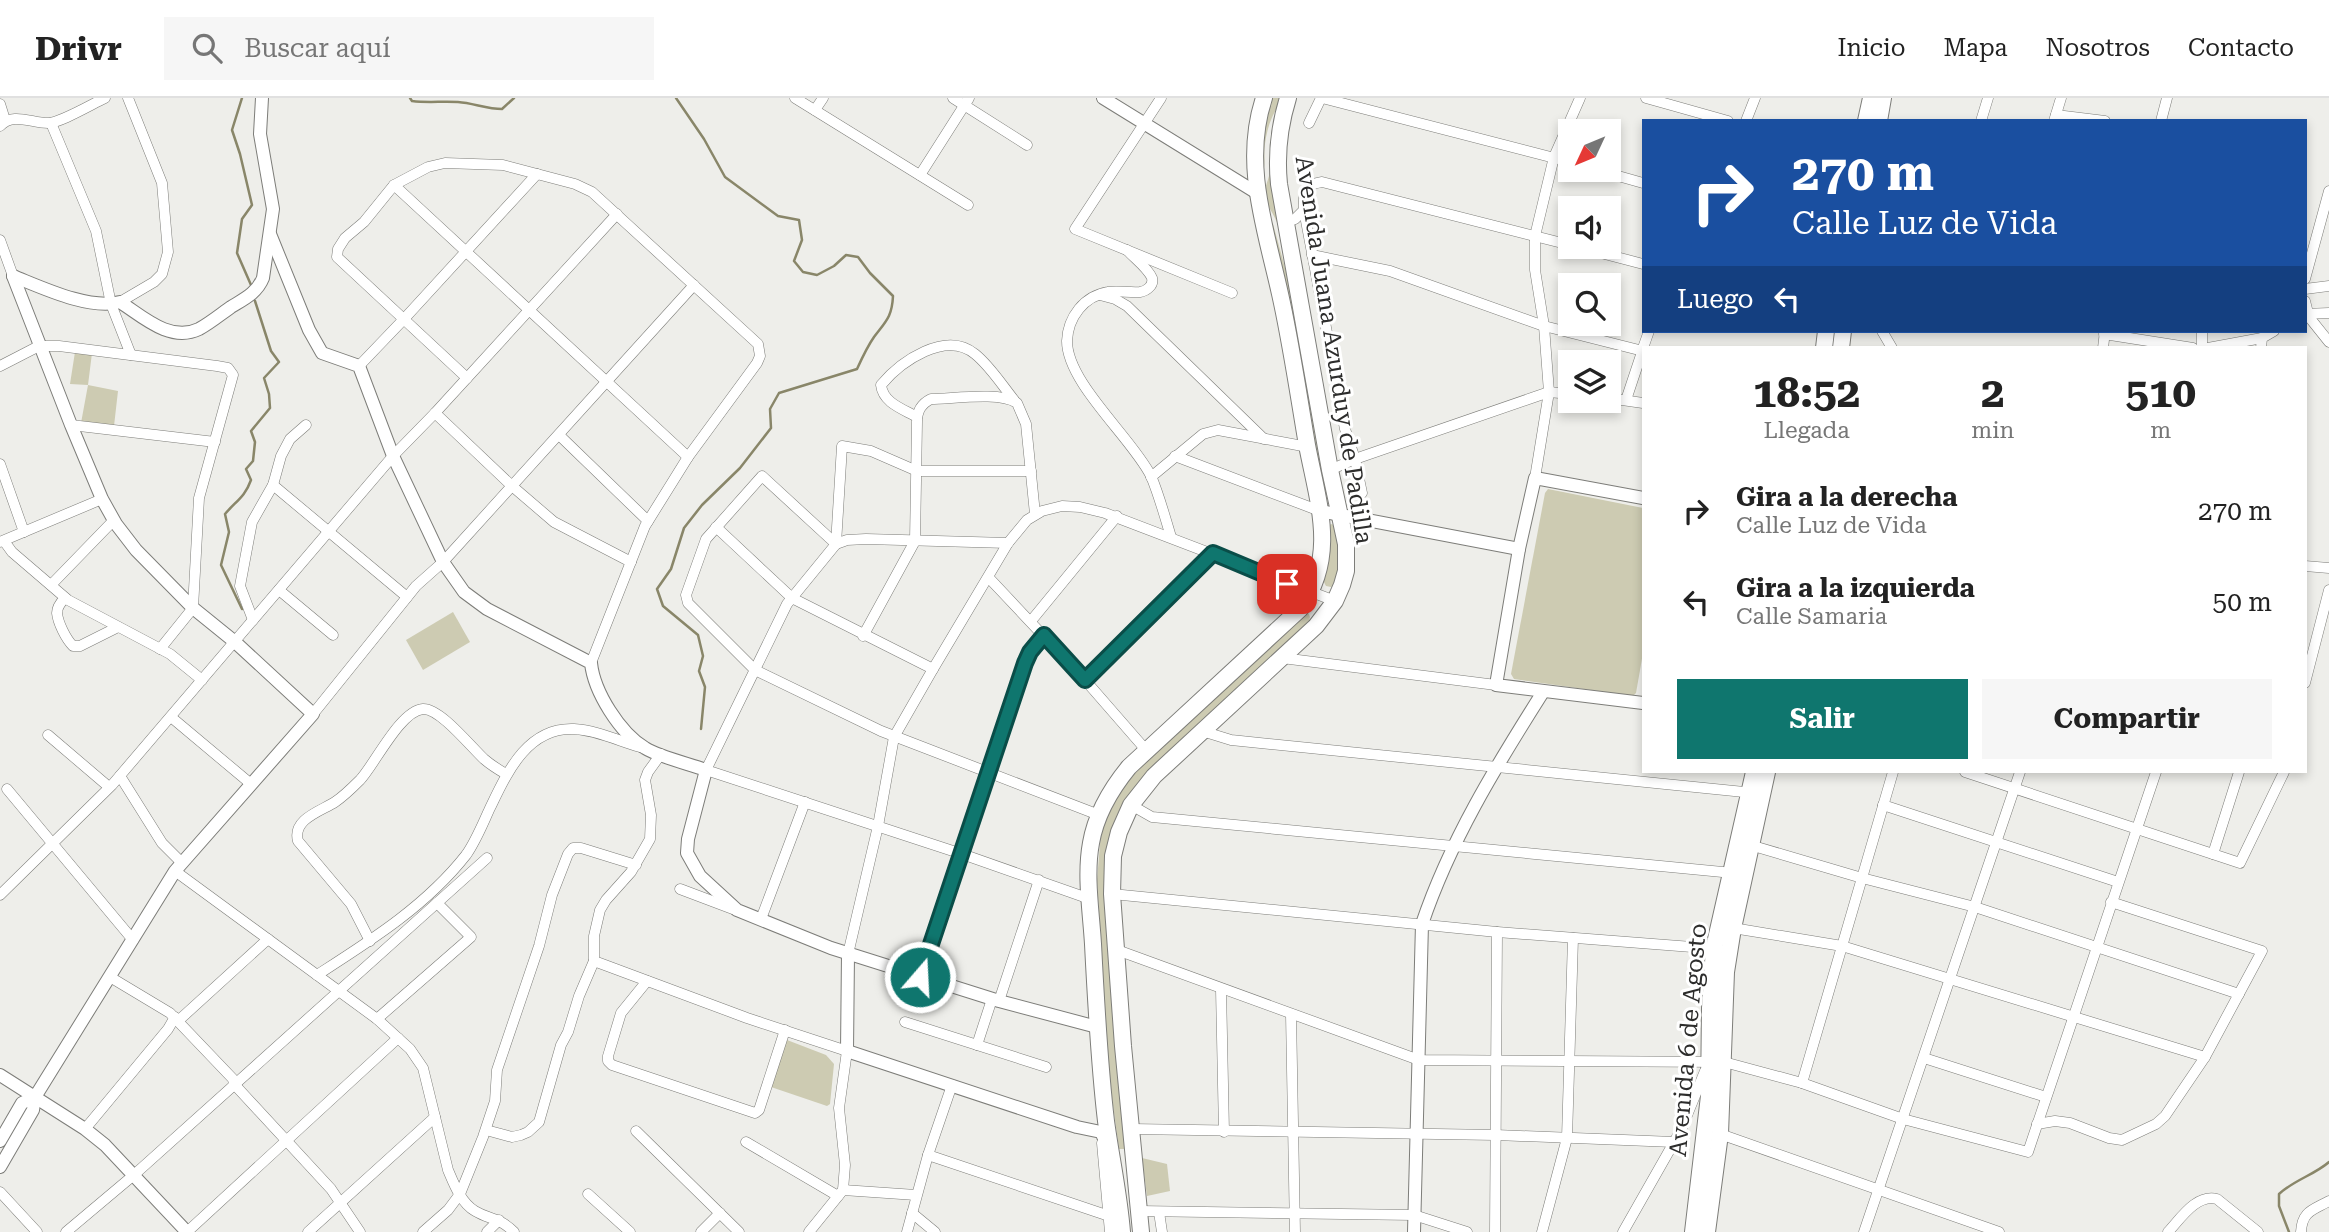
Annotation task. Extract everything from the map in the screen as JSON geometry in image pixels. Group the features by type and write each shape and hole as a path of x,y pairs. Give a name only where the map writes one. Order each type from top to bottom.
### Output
{"highway":[{"name":"Avenida Juana Azurduy de Padilla","path":"1115,1225 1118,1195 1105,1111 1097,1027 1090,899 1091,843 1099,815 1115,783 1146,751 1286,624 1311,594 1323,547 1320,511 1282,303 1257,192 1255,145 1264,98"},
{"path":"1866,119 1871,98"},
{"path":"1879,119 1884,98"},
{"name":"Avenida Juana Azurduy de Padilla","path":"1141,1232 1112,894 1115,845 1119,832 1131,805 1154,776 1316,626 1335,601 1346,570 1346,544 1330,470 1279,184 1278,149 1287,102"},
{"path":"1287,102 1271,130 1266,176 1257,192 1275,220 1287,273 1300,297"},
{"name":"Avenida 6 de Agosto","path":"1722,950 1733,928 1738,874 1751,845 1756,793 1754,773"},
{"name":"Avenida 6 de Agosto","path":"1707,1232 1720,1134 1716,1062 1722,950 1756,793 1766,773"},
{"name":"Avenida 6 de Agosto","path":"1693,1232 1709,1096 1716,1062"},
{"path":"1112,1155 1135,1154"},
{"path":"1118,1195 1138,1203"}],"street":[{"path":"0,104 3,123 14,119 51,123 105,98"},
{"path":"115,303 154,282 162,274 168,252 162,183 128,98"},
{"path":"0,274 13,276 86,303 115,303 172,332 199,329 250,295 259,286 267,261 273,209 260,134 262,98"},
{"path":"795,98 968,205"},
{"path":"815,110 823,98"},
{"path":"953,98 966,102 1027,145"},
{"path":"1103,98 1257,192"},
{"path":"1161,98 1075,229 1232,293"},
{"path":"1309,123 1322,98 1558,158"},
{"path":"1496,685 1549,392 1544,326 1535,270 1535,236 1554,157 1580,98"},
{"path":"1646,98 1721,119"},
{"path":"1747,119 1755,98"},
{"path":"1982,119 1988,98"},
{"path":"2061,98 2055,118 2081,119"},
{"path":"2162,119 2167,98"},
{"path":"919,175 966,102"},
{"path":"51,123 96,231 131,355"},
{"path":"467,378 337,257 345,237 364,222 394,185 428,167 445,163 503,165 575,184 592,192 758,344 760,356 753,369 688,457 648,520 591,663 592,676 611,716 645,748"},
{"path":"359,366 537,174"},
{"path":"1621,177 1642,183"},
{"path":"1362,493 1345,429 1312,255 1304,210 1306,189 1310,184 1322,182 1558,241"},
{"path":"394,185 688,457"},
{"path":"2307,272 2329,191"},
{"path":"1286,222 1295,219 1304,210"},
{"path":"0,895 120,776 393,456 617,214"},
{"path":"270,234 309,330 322,353 359,366 393,456 443,562 464,592 488,609 591,663"},
{"path":"0,240 71,425 102,499 114,520 135,550 193,608 313,713"},
{"path":"1127,250 1148,273 1152,285 1139,292 1098,294 1084,302 1076,312 1067,343 1072,363 1086,387 1137,453 1151,477 1171,537"},
{"path":"1312,255 1390,271 1544,326 1642,349"},
{"path":"1621,258 1642,264"},
{"path":"0,1167 33,1110 34,1097 178,867 313,713 416,586 443,562 694,285"},
{"path":"2307,289 2329,286"},
{"path":"1098,294 1127,306 1264,439"},
{"path":"2307,313 2329,313"},
{"path":"2307,314 2329,342"},
{"path":"2110,333 2182,346"},
{"path":"2229,346 2261,343"},
{"path":"917,417 888,401 882,394 881,385 925,350 942,345 962,347 974,352 1017,403 1026,424 1035,514"},
{"path":"0,366 39,346 59,346 228,368 233,375 200,498 193,608 160,649"},
{"path":"1626,400 1642,352"},
{"path":"1330,470 1549,392 1558,393"},
{"path":"863,635 915,541 917,417 921,406 932,399 1004,398 1017,403"},
{"path":"1621,399 1642,402"},
{"path":"435,413 554,522 631,562"},
{"path":"71,425 215,442"},
{"path":"253,620 240,586 252,522 273,485 281,456 290,439 306,425"},
{"path":"1151,477 1203,435 1218,430 1308,447"},
{"path":"559,435 648,520"},
{"path":"836,544 842,446 872,451 917,471 1031,471"},
{"path":"1175,456 1320,511 1519,549"},
{"path":"0,464 24,532"},
{"path":"836,544 762,476 706,539 686,595 688,603 755,670 894,737 1099,815"},
{"path":"1535,478 1642,498"},
{"path":"273,485 407,597"},
{"path":"102,499 2,542 65,598 170,654 202,680"},
{"path":"809,1232 841,1193 845,1165 839,1108 847,1051 848,954 878,826 894,737 1008,543 1035,514 1049,508 1089,508 1117,516 1311,594 1335,601"},
{"path":"1031,621 1117,516"},
{"path":"51,585 114,520"},
{"path":"716,527 792,598 933,669"},
{"path":"737,910 700,876 687,853 706,770 792,598 836,544 847,540 1008,543"},
{"path":"1085,680 1213,553"},
{"path":"2307,566 2329,568"},
{"path":"989,578 1085,680 1146,751"},
{"path":"279,590 333,635"},
{"path":"2307,675 2329,590"},
{"path":"65,598 57,613 68,641 73,646 80,646 118,626"},
{"path":"920,977 1025,663 1044,635"},
{"path":"1282,658 1642,703"},
{"path":"1414,1232 1422,924 1453,846 1495,767 1543,692"},
{"path":"370,941 351,904 298,841 300,824 347,792 371,767 407,717 422,709 435,713 487,762 506,775"},
{"path":"171,717 251,785"},
{"path":"317,975 370,941 424,899 467,854 506,775 524,750 548,734 561,730 586,731 645,748 1090,899"},
{"path":"1202,731 1231,740 1756,793"},
{"path":"48,735 109,788"},
{"path":"486,1130 512,1137 528,1132 539,1122 561,1045 594,961 594,936 600,910 636,865 647,845 652,827 645,780 661,754"},
{"path":"1802,1083 1893,773"},
{"path":"1968,773 2241,863 2282,773"},
{"path":"1864,1232 1952,979 2020,773"},
{"path":"1117,950 1419,1060 1716,1062 1802,1083 1903,1119 2028,1152 2156,773"},
{"path":"2213,854 2239,773"},
{"path":"120,776 178,867 268,939 377,1019 410,1049 423,1068 448,1170 460,1194 474,1211 499,1220 514,1232"},
{"path":"7,789 133,940"},
{"path":"761,919 805,802"},
{"path":"1131,805 1152,817 1738,874"},
{"path":"1884,805 2118,882"},
{"path":"1751,845 1862,878 1975,907 2239,993"},
{"path":"423,1232 448,1210 460,1194 486,1130 495,1101 497,1070 539,946 552,895 568,853 573,848 581,848 636,865"},
{"path":"66,1232 135,1174 487,858"},
{"path":"977,1045 1039,880"},
{"path":"680,889 848,954 995,1000 1097,1027"},
{"path":"1112,894 1497,932 1722,950"},
{"path":"2037,1124 2055,1121 2070,1123 2109,1139 2122,1140 2156,1124 2165,1116 2205,1058 2262,951 2111,902"},
{"path":"377,1019 471,937 437,903"},
{"path":"1733,928 1842,946 2205,1058"},
{"path":"1495,1232 1497,932"},
{"path":"1542,1232 1567,1138 1573,938"},
{"path":"85,1129 176,1019 268,939"},
{"path":"594,961 847,1051 1077,1127 1101,1132"},
{"path":"110,976 156,1003 176,1019 331,1189 360,1232"},
{"path":"647,981 621,1013 608,1061 612,1065 755,1114 760,1110 785,1030"},
{"path":"1221,989 1224,1132"},
{"path":"1291,1014 1295,1232"},
{"path":"905,1022 1046,1067"},
{"path":"0,1075 85,1129 105,1145 187,1232 398,1038"},
{"path":"1924,1058 2046,1097"},
{"path":"1623,1232 1716,1062"},
{"path":"907,1232 928,1155 952,1085"},
{"path":"0,1141 22,1102 34,1097"},
{"path":"308,1232 435,1117"},
{"path":"1132,1129 1496,1135 1674,1142"},
{"path":"636,1131 739,1232"},
{"path":"1101,1132 1112,1155"},
{"path":"928,1155 1115,1225 1101,1132"},
{"path":"1720,1134 1999,1232"},
{"path":"746,1142 841,1193 916,1195"},
{"path":"0,1192 37,1232"},
{"path":"588,1194 630,1232"},
{"path":"2168,1232 2193,1206 2202,1199 2210,1198 2217,1199 2258,1232"},
{"path":"2301,1232 2306,1214 2329,1201"},
{"path":"1138,1203 1160,1212 1414,1215 1467,1232"},
{"path":"1160,1212 1161,1232"},
{"path":"701,1232 720,1213"},
{"path":"912,1213 935,1232"},
{"path":"487,1232 499,1220"}],"shaded area":[{"path":"1269,98 1284,98 1269,125 1261,176 1264,115"},
{"path":"1275,128 1279,228 1265,195 1270,171 1271,139"},
{"path":"1267,215 1273,224 1297,311 1327,495 1325,497"},
{"path":"75,352 92,353 88,385 70,384"},
{"path":"88,385 118,391 114,426 81,423"},
{"path":"1548,489 1642,508 1642,659 1636,693 1633,696 1514,679 1511,674 1545,493"},
{"path":"1331,524 1334,525 1336,533 1339,563 1335,585 1331,587 1326,586 1323,580 1328,561"},
{"path":"453,612 470,642 423,670 406,640"},
{"path":"1308,612 1308,626 1236,691 1113,834 1128,1149 1119,1149 1108,1069 1097,880 1101,832 1108,811 1134,770"},
{"path":"787,1040 826,1055 834,1064 830,1104 827,1106 771,1087"},
{"path":"1142,1158 1167,1164 1170,1191 1147,1196"}],"waterway":[{"path":"242,98 232,130 252,205 242,219 237,253 251,285"},
{"path":"410,98 412,101 458,102 502,109 514,98"},
{"path":"676,98 704,139 725,177 778,216 799,220 802,240 794,261 803,272 817,275 834,266 846,255 858,257 893,296 888,318 869,345 857,369 779,393 770,409 771,428 740,468 702,505 684,528 671,569 657,589 663,606 698,635 703,656 699,671 705,687 701,729"},
{"path":"242,609 221,565 229,532 225,514 249,486 251,480 246,469 253,461 255,442 251,431 270,408 264,378 279,362 271,351 255,301"},
{"path":"2289,1232 2279,1206 2279,1194 2329,1162"}],"route":[{"path":"920,977 1025,663 1044,635 1085,680 1213,553 1287,584"}]}
